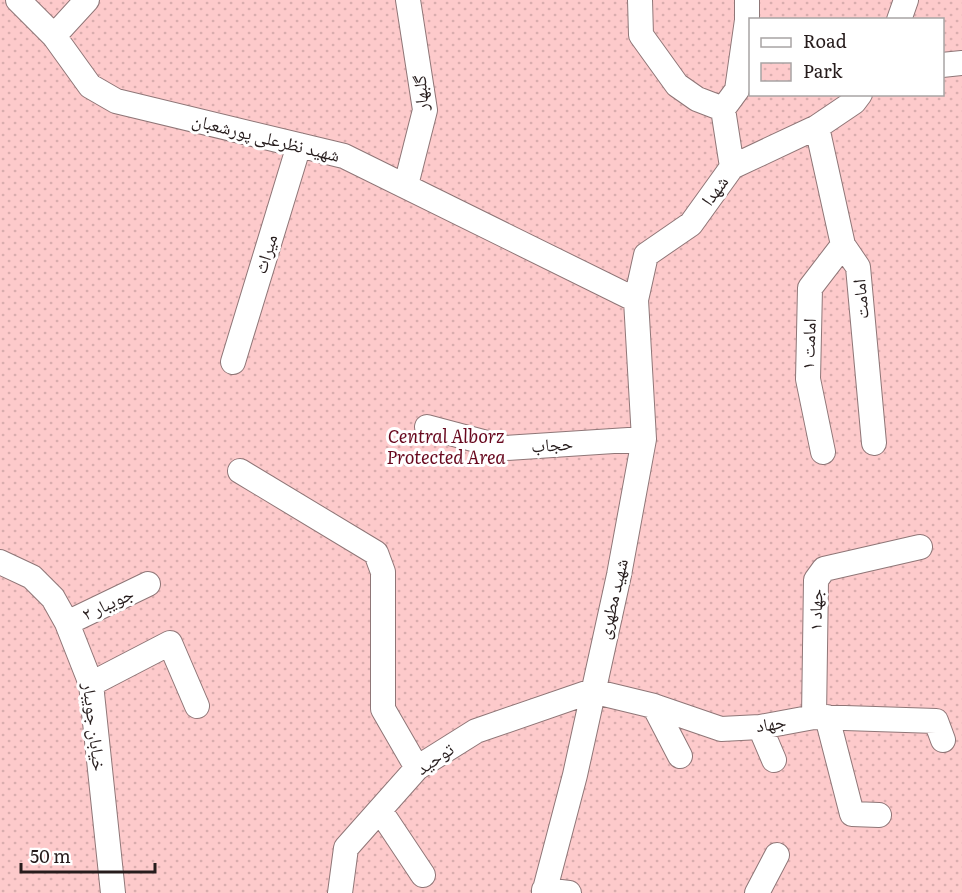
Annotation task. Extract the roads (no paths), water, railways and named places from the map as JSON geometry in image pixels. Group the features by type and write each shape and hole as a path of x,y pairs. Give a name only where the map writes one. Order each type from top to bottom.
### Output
{"street":[{"name":"شهید نظرعلی پورشعبان","path":"18,0 54,36 90,86 116,101 344,156 636,300"},
{"path":"54,36 87,0"},
{"name":"گلبهار","path":"406,185 425,110 408,0"},
{"path":"640,0 641,35 677,85 697,99 723,109"},
{"path":"732,167 723,109 737,90 747,20 747,0"},
{"path":"900,18 906,0"},
{"path":"944,65 962,63"},
{"name":"شهدا","path":"636,300 646,255 691,224 732,167 817,127 854,102 858,96"},
{"name":"امامت","path":"817,127 843,245 858,267 874,443"},
{"name":"میراث","path":"233,362 299,146"},
{"name":"امامت ۱","path":"823,452 808,379 810,288 843,245"},
{"name":"شهید مطهری","path":"544,891 575,775 619,575 644,439 636,300"},
{"name":"حجاب","path":"427,427 506,448 644,439"},
{"path":"240,471 376,553 383,572 383,709 417,768"},
{"name":"جهاد ۱","path":"879,815 852,814 820,717 816,580 824,569 920,547"},
{"name":"خیابان جویبار","path":"0,562 32,577 53,598 67,623 91,684 113,893"},
{"name":"جویبار ۲","path":"67,623 148,584"},
{"path":"91,684 170,643 197,706"},
{"name":"جهاد","path":"592,691 654,706 721,729 760,727 820,717 936,721 943,740"},
{"name":"توحید","path":"340,893 346,848 381,812 417,768 476,731 592,691"},
{"path":"654,706 680,756"},
{"path":"760,727 774,760"},
{"path":"381,812 423,875"},
{"path":"757,893 777,855"},
{"path":"544,891 568,893"}],"park label":[{"name":"Central Alborz Protected Area","path":"446,447"}]}
